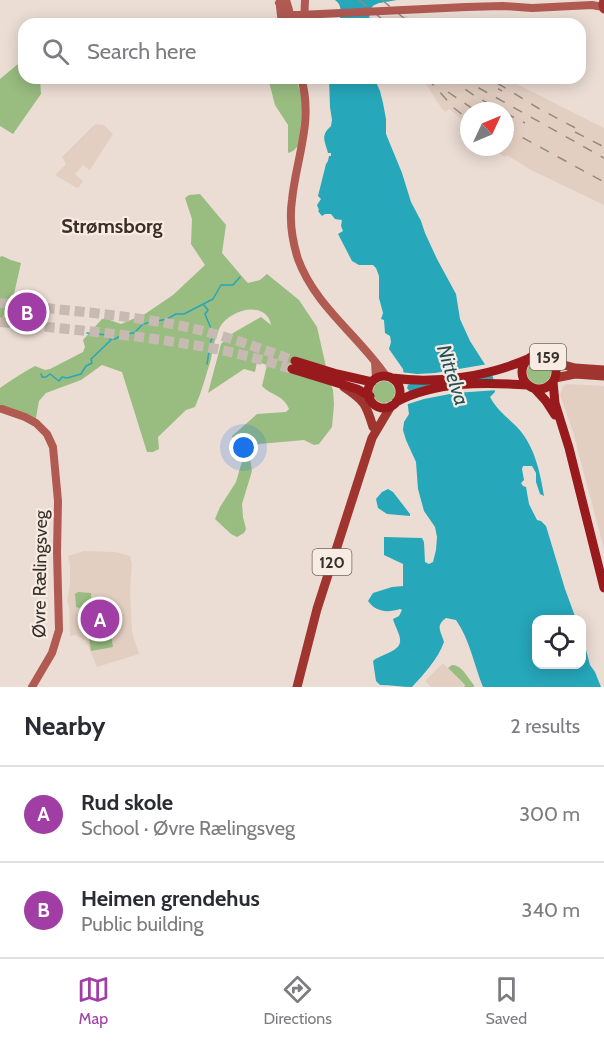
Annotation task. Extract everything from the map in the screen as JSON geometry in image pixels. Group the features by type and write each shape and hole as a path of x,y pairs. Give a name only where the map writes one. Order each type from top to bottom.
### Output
{"highway":[{"name":"159","path":"554,380 544,388 502,384 454,386 430,390 381,407 357,389 294,365 374,380 392,377 416,381 475,374 496,370 534,356 548,357 556,370 554,396 570,448 604,588"},
{"name":"159","path":"528,359 522,372 524,380 546,401 561,421"},
{"path":"392,377 400,389 396,402"},
{"path":"372,400 369,388 374,380"}],"main road":[{"path":"304,18 305,0"},
{"path":"502,6 588,0"},
{"path":"281,1 292,18 465,7 532,8 604,5"},
{"path":"281,1 282,18"},
{"path":"303,84 306,112 304,136 291,202 291,229 295,249 305,276 314,290 375,361 392,377"},
{"path":"374,380 375,361"},
{"path":"553,362 575,368 604,370"},
{"path":"554,380 575,374 604,376"},
{"path":"340,384 364,402 373,427"},
{"name":"120","path":"297,687 317,609 372,438 372,400"},
{"name":"120","path":"372,438 396,402"},
{"name":"Øvre Rælingsveg","path":"1,409 25,417 40,427 53,447 58,501 59,630 52,653 32,687"}],"shaded area":[{"path":"382,16 407,16 410,18 380,18"},
{"path":"426,84 517,84 604,128 604,205 531,170 509,156 514,156 514,102 460,102 460,118 449,109 446,112"},
{"path":"96,124 104,125 113,134 90,170 83,165 75,174 83,181 77,188 55,175 66,164 62,157"},
{"path":"566,384 604,386 604,549 573,432 560,395"},
{"path":"84,551 115,552 130,556 132,632 139,654 97,667 86,641 76,635 70,636 67,602 70,584 68,556"},
{"path":"443,663 464,685 463,687 431,687 425,681"}],"green space":[{"path":"18,64 18,84 40,84 41,94 13,134 0,126 0,79"},
{"path":"270,84 297,84 303,98 299,145 288,153 288,125 275,105"},
{"path":"200,194 226,225 222,253 245,280 248,283 260,280 267,274 299,300 317,327 333,390 332,427 319,444 314,445 304,440 259,444 249,452 252,471 242,504 246,529 237,537 215,519 236,482 243,458 232,436 257,414 286,412 289,409 284,401 262,386 267,365 257,362 255,372 244,369 208,393 221,344 233,333 261,317 271,325 264,313 251,309 241,311 223,323 213,347 206,377 195,407 186,410 158,437 159,449 153,452 147,452 122,372 102,365 81,380 46,393 39,401 33,426 0,406 0,388 8,382 35,366 45,370 50,369 83,352 85,347 83,340 102,319 121,324 145,314 173,295 205,265 191,244 192,219 185,198 189,195"},
{"path":"0,257 21,263 12,303 6,306 3,318 0,318"},
{"path":"539,360 544,361 550,367 550,377 544,383 539,384 534,383 528,377 527,372 528,367 534,361"},
{"path":"384,381 392,384 395,392 392,400 384,403 376,400 373,392 376,384"},
{"path":"78,592 91,593 92,607 76,607 75,594"},
{"path":"111,635 113,647 91,651 89,639"},
{"path":"452,665 462,669 474,687 464,687 465,685 448,668"}],"water":[{"path":"335,0 397,0 375,4 370,11 369,18 340,18 338,2"},
{"name":"Nittelva","path":"329,84 377,84 386,119 386,134 411,202 456,294 460,319 470,341 493,377 495,392 490,397 522,433 535,458 544,496 540,494 536,473 532,466 523,466 524,480 521,483 526,487 529,504 537,520 546,526 575,615 532,615 532,669 586,669 586,650 590,665 601,687 483,687 461,628 456,620 446,618 440,626 444,642 430,666 412,687 380,685 376,681 373,661 393,651 399,645 400,637 393,619 399,616 402,610 382,611 368,601 373,593 403,586 403,564 384,555 384,537 422,538 425,562 429,564 433,562 437,537 435,527 424,511 418,489 416,462 403,430 404,422 409,414 403,369 389,349 390,336 385,333 384,320 381,319 383,313 379,298 379,276 373,265 359,265 352,261 338,234 343,231 342,220 335,219 331,214 322,216 318,211 317,205 321,199 318,196 326,164 331,156 324,139 332,120"},
{"path":"388,489 393,492 410,516 387,514 378,508 376,499"}],"pier":[{"path":"488,364 494,374 410,384 407,388 410,392 496,380 498,390 455,393 405,405 400,372 435,373"}],"waterway":[{"path":"87,333 107,335 110,339 134,333 143,324 167,319 176,314 184,314 213,299 221,285 233,285 240,277"},
{"path":"203,304 208,310 205,314 213,338 207,364"},
{"path":"41,374 42,377 50,374 59,381 62,377 81,374 86,366 92,363 91,359 111,340"}],"tunnel":[{"path":"0,303 177,325 222,336 295,361"},
{"path":"0,322 121,335 218,349 292,369"}],"railway":[{"path":"359,0 381,18"},
{"path":"382,0 404,18"},
{"path":"432,84 460,113"},
{"path":"458,84 486,102"},
{"path":"472,84 604,158"},
{"path":"491,84 502,91"},
{"path":"499,84 583,132"},
{"path":"448,92 463,102"},
{"path":"514,118 525,123"},
{"path":"575,132 604,147"},
{"path":"514,133 604,182"}],"place":[{"name":"Heimen grendehus","path":"27,312"},
{"name":"Rud skole","path":"100,619"}],"district":[{"name":"Strømsborg","path":"112,226"}]}
